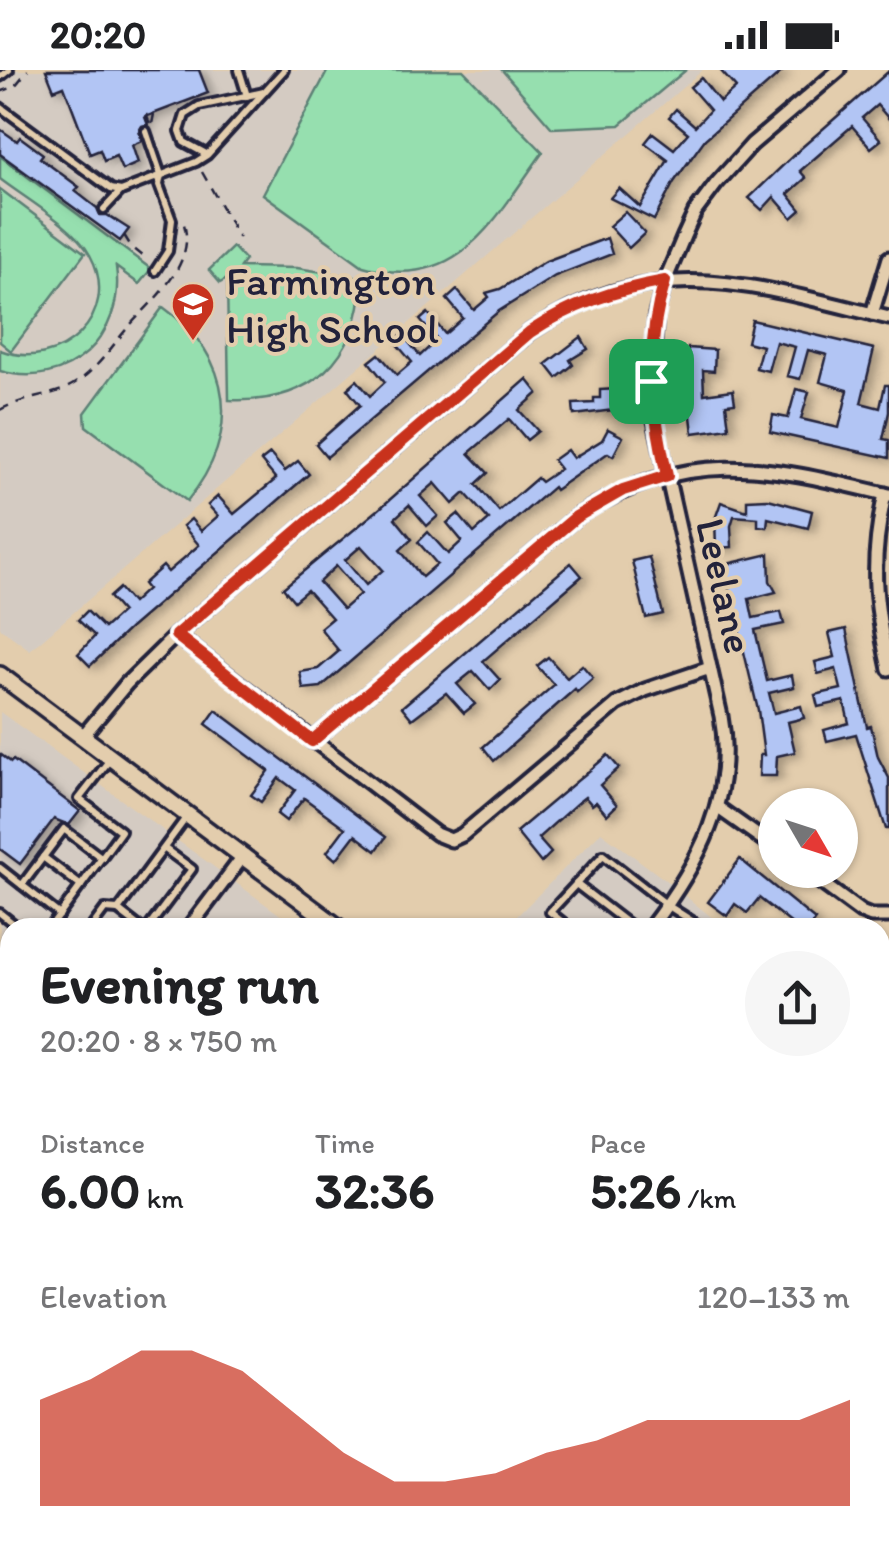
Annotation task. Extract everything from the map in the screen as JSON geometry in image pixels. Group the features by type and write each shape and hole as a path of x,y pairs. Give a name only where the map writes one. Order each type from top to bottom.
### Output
{"main road":[{"path":"0,675 327,918"}],"street":[{"name":"Leelane","path":"657,918 689,872 714,822 722,787 725,734 653,412 656,314 665,281 696,212 716,184 752,144 839,70"},
{"path":"872,314 889,258"},
{"path":"82,736 126,683 176,635 552,317 594,298 665,281 703,280 761,286 889,318"},
{"path":"312,741 576,517 623,490 667,476 713,468 759,467 887,494 874,561 874,590 889,669"},
{"path":"176,635 436,834 451,840 462,835 617,704 710,668"},
{"path":"717,807 758,836"},
{"path":"197,918 244,855"},
{"path":"828,888 861,912 889,916"}],"lane":[{"path":"0,76 10,70"},
{"path":"239,70 247,96"},
{"path":"104,208 121,191 207,155 284,70"},
{"path":"207,155 184,142 180,131 185,115 199,106 265,92"},
{"path":"0,107 110,189 121,191"},
{"path":"148,128 162,175 158,185 172,220 168,252 156,270"},
{"path":"58,918 121,832 78,799 112,757"},
{"path":"118,910 188,814"},
{"path":"22,885 64,829 102,858"},
{"path":"152,918 192,869 165,849"},
{"path":"558,918 550,912 603,855 687,918"},
{"path":"43,857 81,886"},
{"path":"0,868 60,915"},
{"path":"576,884 620,918"},
{"path":"98,918 105,909 118,910 130,918"}],"path":[{"path":"0,92 14,87 28,70"},
{"path":"148,128 154,114"},
{"path":"196,162 239,238"},
{"path":"0,410 16,401 50,395 91,372 168,287 178,269 185,226 167,204"},
{"path":"124,235 156,270"}],"shaded area":[{"name":"Farmington High School","path":"0,70 703,70 30,650 0,628"},
{"path":"0,712 285,918 0,918"},
{"path":"601,832 713,918 515,918"}],"green space":[{"path":"328,70 463,70 543,152 490,224 449,260 425,269 396,272 363,266 263,194"},
{"path":"502,70 686,70 620,125 552,128"},
{"path":"0,156 151,269 139,284 116,267 117,292 102,336 69,365 48,373 0,371 0,350 22,355 64,346 80,334 92,317 98,298 98,277 90,255 73,234 0,179"},
{"path":"0,189 85,253 11,351 0,342"},
{"path":"233,247 245,260 240,267 297,268 362,278 359,307 340,354 306,385 284,394 229,400 227,279 220,283 209,270"},
{"path":"163,307 187,327 204,349 222,398 216,450 205,476 187,501 86,426 85,413"}],"building":[{"path":"46,70 199,70 208,93 145,117 148,125 139,131 142,141 132,145 138,163 122,170 116,156 104,161 100,150 90,154 64,86 54,90"},
{"path":"720,70 784,70 705,139 674,182 654,220 610,198 619,188 640,207 668,160 645,143 653,133 674,149 688,133 669,117 676,109 695,126 710,110 690,87 701,78 720,102 736,88"},
{"path":"889,71 889,119 877,105 862,118 881,140 871,148 852,126 800,171 806,178 788,194 801,210 792,218 774,197 762,210 749,198 800,149"},
{"path":"0,129 17,141 20,137 43,154 40,158 79,187 75,191 100,215 107,215 129,229 120,241 0,154"},
{"path":"625,212 645,233 629,248 609,226"},
{"path":"607,238 612,254 555,276 499,311 327,457 316,444 360,405 347,389 357,380 370,396 385,382 369,362 379,354 397,375 412,362 394,341 402,334 420,356 437,340 420,320 428,313 445,334 463,318 447,299 457,290 474,310 489,297 486,293 500,289 546,261"},
{"path":"752,320 874,349 861,403 880,408 885,385 889,385 883,439 889,440 889,458 770,432 773,415 788,418 796,389 809,392 801,419 839,428 848,390 820,382 827,355 808,350 800,379 787,376 795,347 776,342 768,371 756,368 762,346 747,342"},
{"path":"581,337 588,349 570,360 573,365 557,378 546,364"},
{"path":"688,348 715,350 714,371 703,370 704,394 733,390 735,403 726,404 729,428 693,433 686,375"},
{"path":"527,379 538,393 519,410 538,431 527,440 509,419 469,453 488,473 476,484 499,511 537,478 541,482 560,469 553,460 567,450 573,458 602,440 608,429 623,437 613,456 608,453 555,490 553,487 321,687 303,689 300,672 318,669 339,651 320,628 332,618 307,590 294,601 283,588","holes":["435,483 453,504 465,493 489,520 474,533 458,514 447,523 462,541 448,554 428,532 418,542 437,564 422,577 400,550 412,539 395,518 409,505 427,526 438,516 420,496","361,546 383,570 366,585 345,560","336,566 360,594 343,609 319,582"]},
{"path":"617,389 622,409 574,415 573,404 594,403 594,398 600,398 600,390"},
{"path":"270,454 285,471 298,461 309,474 90,666 78,654 95,636 78,620 87,611 104,628 122,612 109,597 119,588 132,603 147,589 143,584 163,566 168,572 199,545 183,526 191,519 201,531 218,516 208,505 218,496 234,514 276,479 261,461"},
{"path":"768,499 812,511 808,528 768,518 767,527 758,526 758,518 734,516 732,547 716,548 715,519 721,502 747,511 747,500"},
{"path":"769,554 770,581 776,592 749,599 753,618 781,612 784,624 755,630 767,681 792,675 794,687 769,693 774,713 801,706 804,718 788,722 795,752 777,756 776,776 759,776 760,755 764,755 758,710 723,565"},
{"path":"649,557 663,614 646,618 632,561"},
{"path":"571,563 582,576 483,661 500,680 490,690 473,671 457,684 475,704 464,713 446,693 412,719 402,707"},
{"path":"846,629 867,727 871,726 878,757 889,778 889,829 856,734 827,741 824,730 849,723 844,701 818,707 815,695 841,689 836,669 818,674 815,662 835,657 829,633"},
{"path":"548,657 567,678 582,665 593,678 577,692 575,689 494,761 483,747 554,685 537,666"},
{"path":"216,710 386,837 376,851 355,835 336,860 327,852 345,828 304,798 286,821 277,814 295,790 279,778 261,802 251,795 269,771 206,724"},
{"path":"0,754 80,811 69,825 54,819 20,864 0,849"},
{"path":"608,755 619,768 600,785 617,805 607,815 596,802 592,805 585,797 538,838 551,853 541,863 516,832"},
{"path":"740,859 758,874 758,888 776,888 813,918 784,918 759,898 747,913 735,904 727,916 708,902"}],"place":[{"name":"Farmington High School","path":"193,342"}],"route":[{"path":"665,281 656,314 651,381 653,412 667,476 623,490 576,517 312,741 176,635 552,317 618,290 665,281"}]}
